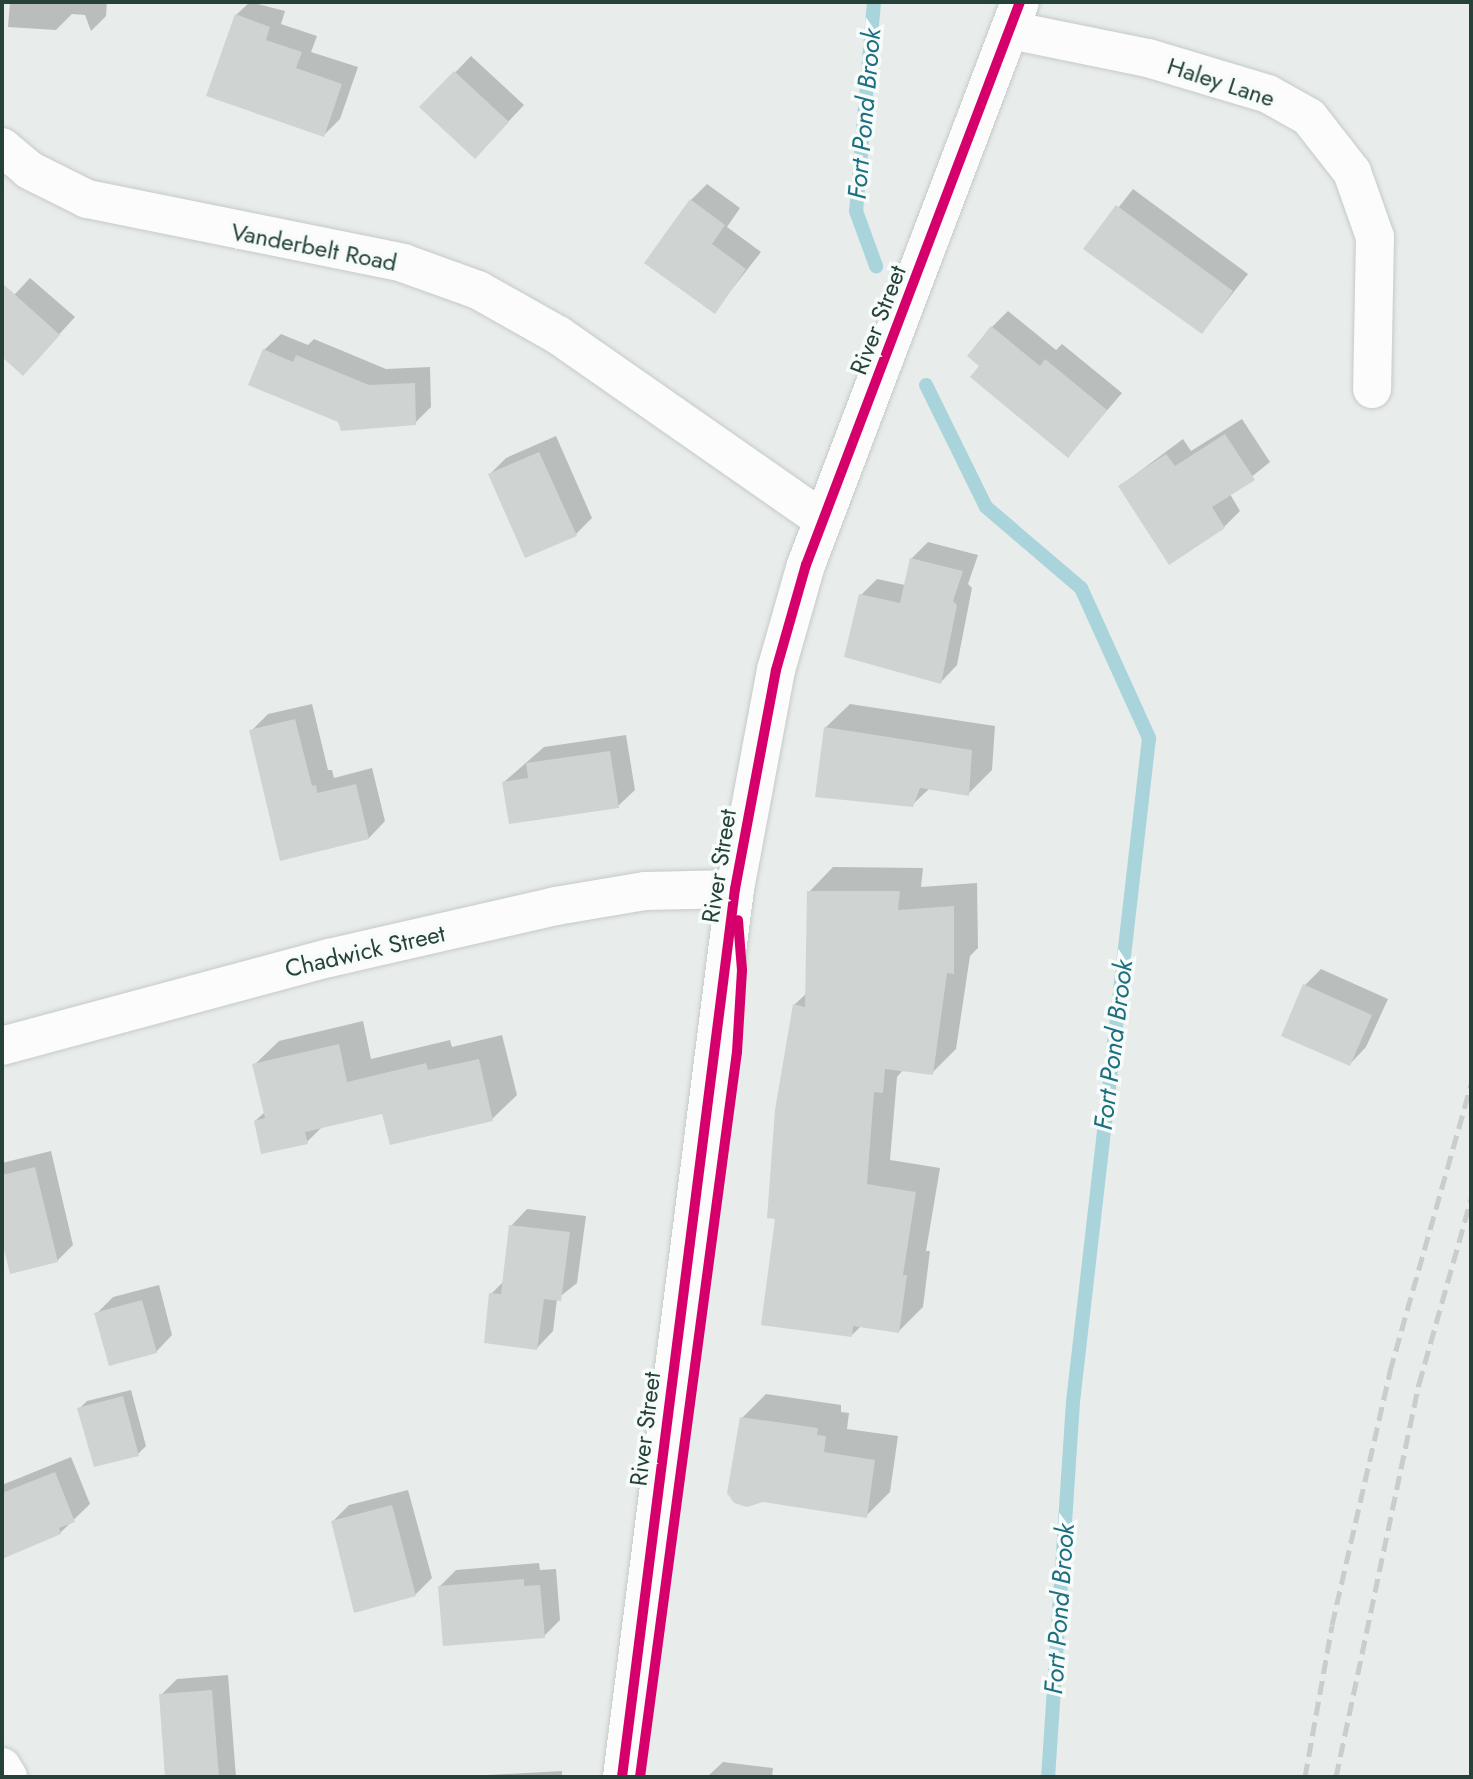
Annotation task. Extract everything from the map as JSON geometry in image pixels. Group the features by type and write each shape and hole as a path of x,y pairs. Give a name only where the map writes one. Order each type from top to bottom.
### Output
{"street":[{"name":"Haley Lane","path":"1015,16 1268,94 1309,117 1352,172 1375,237 1372,389"},
{"name":"River Street","path":"622,1777 735,889 779,658 823,520 1015,16"},
{"name":"Vanderbelt Road","path":"2,147 29,170 87,199 245,233 339,248 403,263 478,290 558,335 823,520"},
{"name":"Chadwick Street","path":"2,1046 318,961 556,906 645,891 735,889"},
{"path":"2,1767 8,1777"}],"building":[{"path":"235,14 270,27 266,40 302,52 296,68 342,84 324,137 206,96"},
{"path":"454,71 509,122 475,159 419,107"},
{"path":"690,199 725,225 712,244 746,269 715,314 644,263"},
{"path":"1116,205 1233,291 1202,334 1083,249"},
{"path":"2,283 60,335 23,376 2,357"},
{"path":"991,326 1040,366 1045,359 1107,410 1068,458 970,377 979,366 967,356"},
{"path":"263,349 293,362 296,355 369,385 415,383 416,425 341,431 338,422 248,385"},
{"path":"1225,434 1255,480 1212,507 1225,528 1169,565 1118,486 1166,454 1175,466"},
{"path":"539,452 577,536 525,558 488,474"},
{"path":"910,558 963,571 953,601 957,605 941,684 844,657 859,594 900,603"},
{"path":"295,719 312,786 316,785 317,793 356,784 369,839 280,861 249,730"},
{"path":"824,727 972,750 969,796 920,788 913,807 815,797"},
{"path":"610,751 619,808 509,824 502,782 528,778 526,763"},
{"path":"807,891 900,891 898,910 954,906 954,974 947,973 933,1075 885,1069 883,1093 874,1092 867,1184 916,1192 903,1275 907,1275 899,1333 853,1326 852,1337 761,1325 775,1219 767,1218 775,1110 793,1004 805,1007"},
{"path":"1303,984 1372,1015 1350,1066 1281,1036"},
{"path":"339,1044 347,1082 426,1063 428,1070 479,1059 493,1121 390,1145 382,1114 305,1132 308,1144 261,1154 254,1121 265,1118 252,1064"},
{"path":"35,1167 58,1262 10,1274 2,1241 2,1175"},
{"path":"509,1225 570,1232 561,1301 544,1299 537,1350 484,1343 489,1293 501,1294"},
{"path":"142,1300 157,1353 109,1366 94,1313"},
{"path":"123,1396 139,1456 94,1467 77,1408"},
{"path":"740,1417 818,1428 817,1435 826,1436 824,1452 875,1460 867,1518 763,1502 747,1507 734,1503 727,1493"},
{"path":"55,1472 75,1522 59,1528 61,1534 2,1559 2,1493"},
{"path":"392,1505 416,1596 354,1613 331,1521"},
{"path":"524,1579 524,1586 540,1585 545,1638 443,1646 438,1586"},
{"path":"212,1690 219,1777 165,1777 159,1694"}],"waterway":[{"name":"Fort Pond Brook","path":"874,2 856,211 876,266"},
{"name":"Fort Pond Brook","path":"926,385 986,507 1081,588 1149,738 1073,1402 1048,1777"}],"railway":[{"path":"1305,1777 1332,1625 1390,1371 1471,1084"},
{"path":"1336,1777 1419,1384 1471,1199"}],"cycle path":[{"path":"622,1777 735,889 776,670 806,565 1020,2"},
{"path":"640,1777 737,1052 742,970 738,920"}]}
